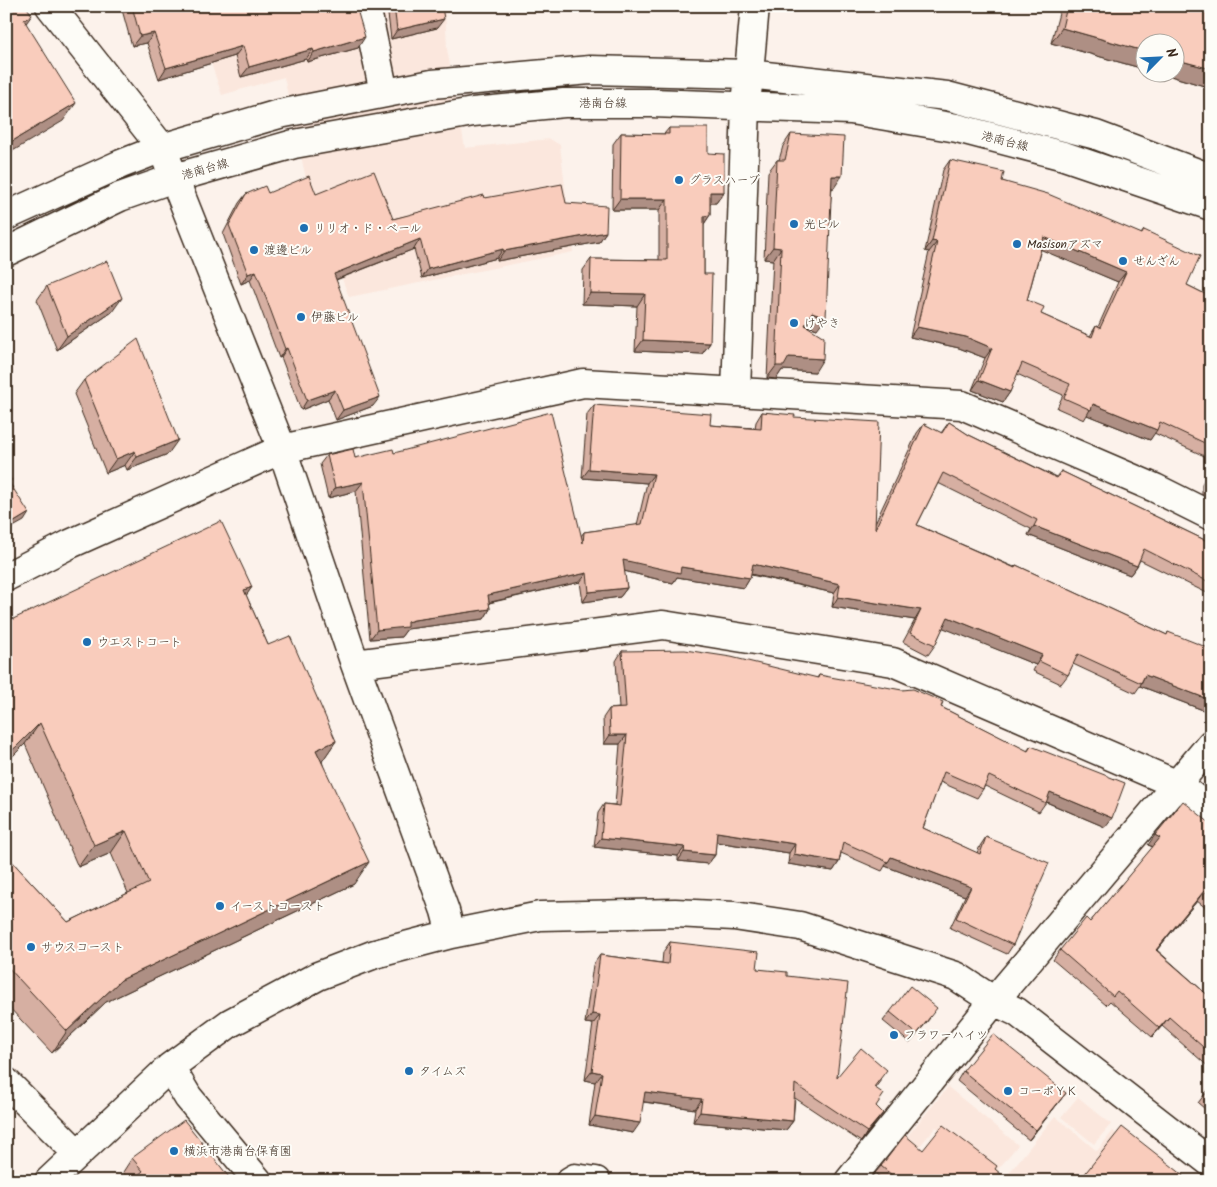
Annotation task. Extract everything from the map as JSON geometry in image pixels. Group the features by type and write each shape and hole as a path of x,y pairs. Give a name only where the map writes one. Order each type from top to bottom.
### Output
{"street":[{"path":"50,6 162,148 282,448 355,664 445,911 451,934"},
{"path":"366,6 384,93"},
{"path":"736,392 746,106 755,6"},
{"path":"6,216 162,148 278,114 432,84 590,70 748,74 947,96 1096,135 1211,178"},
{"name":"港南台線","path":"6,252 120,197 174,178 294,144 472,112 564,103 851,110 957,128 1064,156 1211,206"},
{"path":"6,577 70,544 282,448 583,382 962,405 1155,488 1211,516"},
{"path":"355,664 663,625 893,662 1178,785 1211,811"},
{"path":"849,1181 994,1001 1211,744"},
{"path":"49,1181 170,1067 230,1022 318,976 375,954 451,934 540,916 675,913 734,916 800,926 956,976 994,1001 1017,1012 1211,1163"},
{"path":"170,1067 188,1097 258,1181"},
{"path":"6,1082 77,1153"},
{"path":"570,1181 575,1178 596,1181"}],"shaded area":[{"path":"191,6 445,6 447,49 465,148 550,139 560,145 573,252 349,297 309,193 284,77 222,95"},
{"path":"948,1087 1018,1145 995,1173 936,1127 917,1149 905,1139"},
{"path":"1078,1097 1111,1124 1094,1144 1061,1117"},
{"path":"1055,1116 1097,1151 1113,1131 1162,1172 1155,1181 1008,1181 1005,1178"}],"building":[{"path":"6,6 26,6 32,15 24,20 76,103 6,145"},
{"path":"132,6 356,6 365,37 314,52 313,49 249,67 243,46 166,68 154,33 140,36"},
{"path":"394,6 443,6 444,19 397,30"},
{"path":"1067,6 1211,6 1211,69 1184,62 1184,32 1134,32 1134,48 1062,28"},
{"path":"669,128 708,128 708,153 724,154 724,192 710,192 710,215 704,216 704,274 712,274 710,343 643,340 645,294 590,293 591,259 667,260 667,199 620,199 621,133 669,134"},
{"path":"791,134 844,137 842,176 832,176 826,317 812,312 805,325 824,337 823,359 789,357 784,366 776,366 781,248 773,247 777,160 785,160"},
{"path":"950,160 1004,172 1002,181 1048,194 1142,234 1144,230 1200,256 1187,285 1211,297 1211,446 1160,422 1157,430 1093,404 1091,410 1064,398 1070,384 1022,363 1010,392 979,380 992,348 966,337 917,327 937,242 932,241","holes":["1044,237 1126,272 1100,328 1096,326 1092,337 1041,314 1044,307 1027,300"]},
{"path":"374,171 393,219 484,195 485,198 562,184 566,203 607,206 606,232 504,251 503,249 428,269 420,239 334,274 380,397 343,410 335,390 307,400 287,348 285,349 256,271 248,274 229,225 246,194 265,186 268,193 309,176 316,194"},
{"path":"107,261 122,298 67,336 47,286"},
{"path":"138,339 178,440 137,457 135,451 116,459 84,380"},
{"path":"594,405 711,414 710,425 761,429 762,412 795,415 794,417 879,422 875,529 924,424 942,433 949,422 969,435 1057,478 1061,471 1211,543 1211,583 1144,549 1137,566 1034,526 1037,520 943,473 917,525 1015,568 1016,565 1167,635 1168,632 1211,649 1205,665 1211,667 1211,698 1210,700 1145,675 1141,683 1078,654 1068,675 1039,661 1042,655 948,617 935,645 910,633 921,610 838,597 840,584 753,564 750,578 681,567 680,573 623,560 627,588 589,592 587,573 488,595 490,609 414,620 407,622 407,627 377,630 363,482 335,488 327,455 353,449 355,458 393,449 394,453 551,412 583,543 584,532 642,524 654,474 589,469"},
{"path":"1211,470 1211,485 1209,484 1209,474"},
{"path":"6,473 12,480 9,482 29,513 6,527"},
{"path":"221,521 252,587 244,590 268,645 290,636 336,741 316,750 369,862 121,980 67,1031 6,965 6,855 68,922 149,883 126,831 94,845 40,723 6,755 6,625 11,620"},
{"path":"685,650 731,657 818,678 819,675 902,690 913,689 943,702 941,707 1028,751 1031,746 1125,783 1112,818 1050,792 1046,803 989,776 983,789 944,772 923,828 980,854 986,837 1049,863 1013,945 956,918 971,887 891,857 888,862 843,842 839,862 794,854 795,844 717,832 715,855 684,852 685,847 601,838 604,804 620,806 627,735 610,735 609,709 626,708 622,651"},
{"path":"1183,801 1211,824 1211,897 1204,891 1156,950 1211,998 1211,1054 1169,1017 1159,1028 1117,991 1113,996 1060,950 1086,918 1090,922 1160,838 1155,835"},
{"path":"670,942 759,952 757,969 787,972 787,976 848,983 837,1077 861,1048 887,1070 874,1087 884,1094 876,1106 883,1113 867,1132 795,1084 793,1121 700,1112 702,1099 645,1092 640,1123 595,1116 602,1073 592,1071 600,1015 592,1014 600,955 668,964"},
{"path":"910,986 937,1008 917,1034 890,1012"},
{"name":"コーポＹＫ","path":"993,1034 1066,1093 1036,1130 963,1071"},
{"path":"1211,1086 1211,1099 1205,1094"},
{"name":"横浜市港南台保育園","path":"184,1120 232,1181 131,1181 143,1171 132,1158"},
{"path":"943,1125 997,1166 995,1169 1007,1179 1005,1181 899,1181 881,1166 905,1135 923,1150"},
{"path":"1122,1127 1183,1175 1181,1178 1184,1181 1079,1181"}],"place":[{"name":"グラスハーブ","path":"679,180"},
{"name":"光ビル","path":"794,224"},
{"name":"リリオ・ド・ベール","path":"304,228"},
{"name":"Masisonアズマ","path":"1017,244"},
{"name":"渡邊ビル","path":"254,250"},
{"name":"せんざん","path":"1123,261"},
{"name":"伊藤ビル","path":"301,317"},
{"name":"けやき","path":"794,323"},
{"name":"ウエストコート","path":"87,642"},
{"name":"イーストコースト","path":"220,906"},
{"name":"サウスコースト","path":"31,947"},
{"name":"フラワーハイツ","path":"894,1035"},
{"name":"タイムズ","path":"409,1071"},
{"name":"コーポＹＫ","path":"1008,1091"},
{"name":"横浜市港南台保育園","path":"174,1151"}]}
